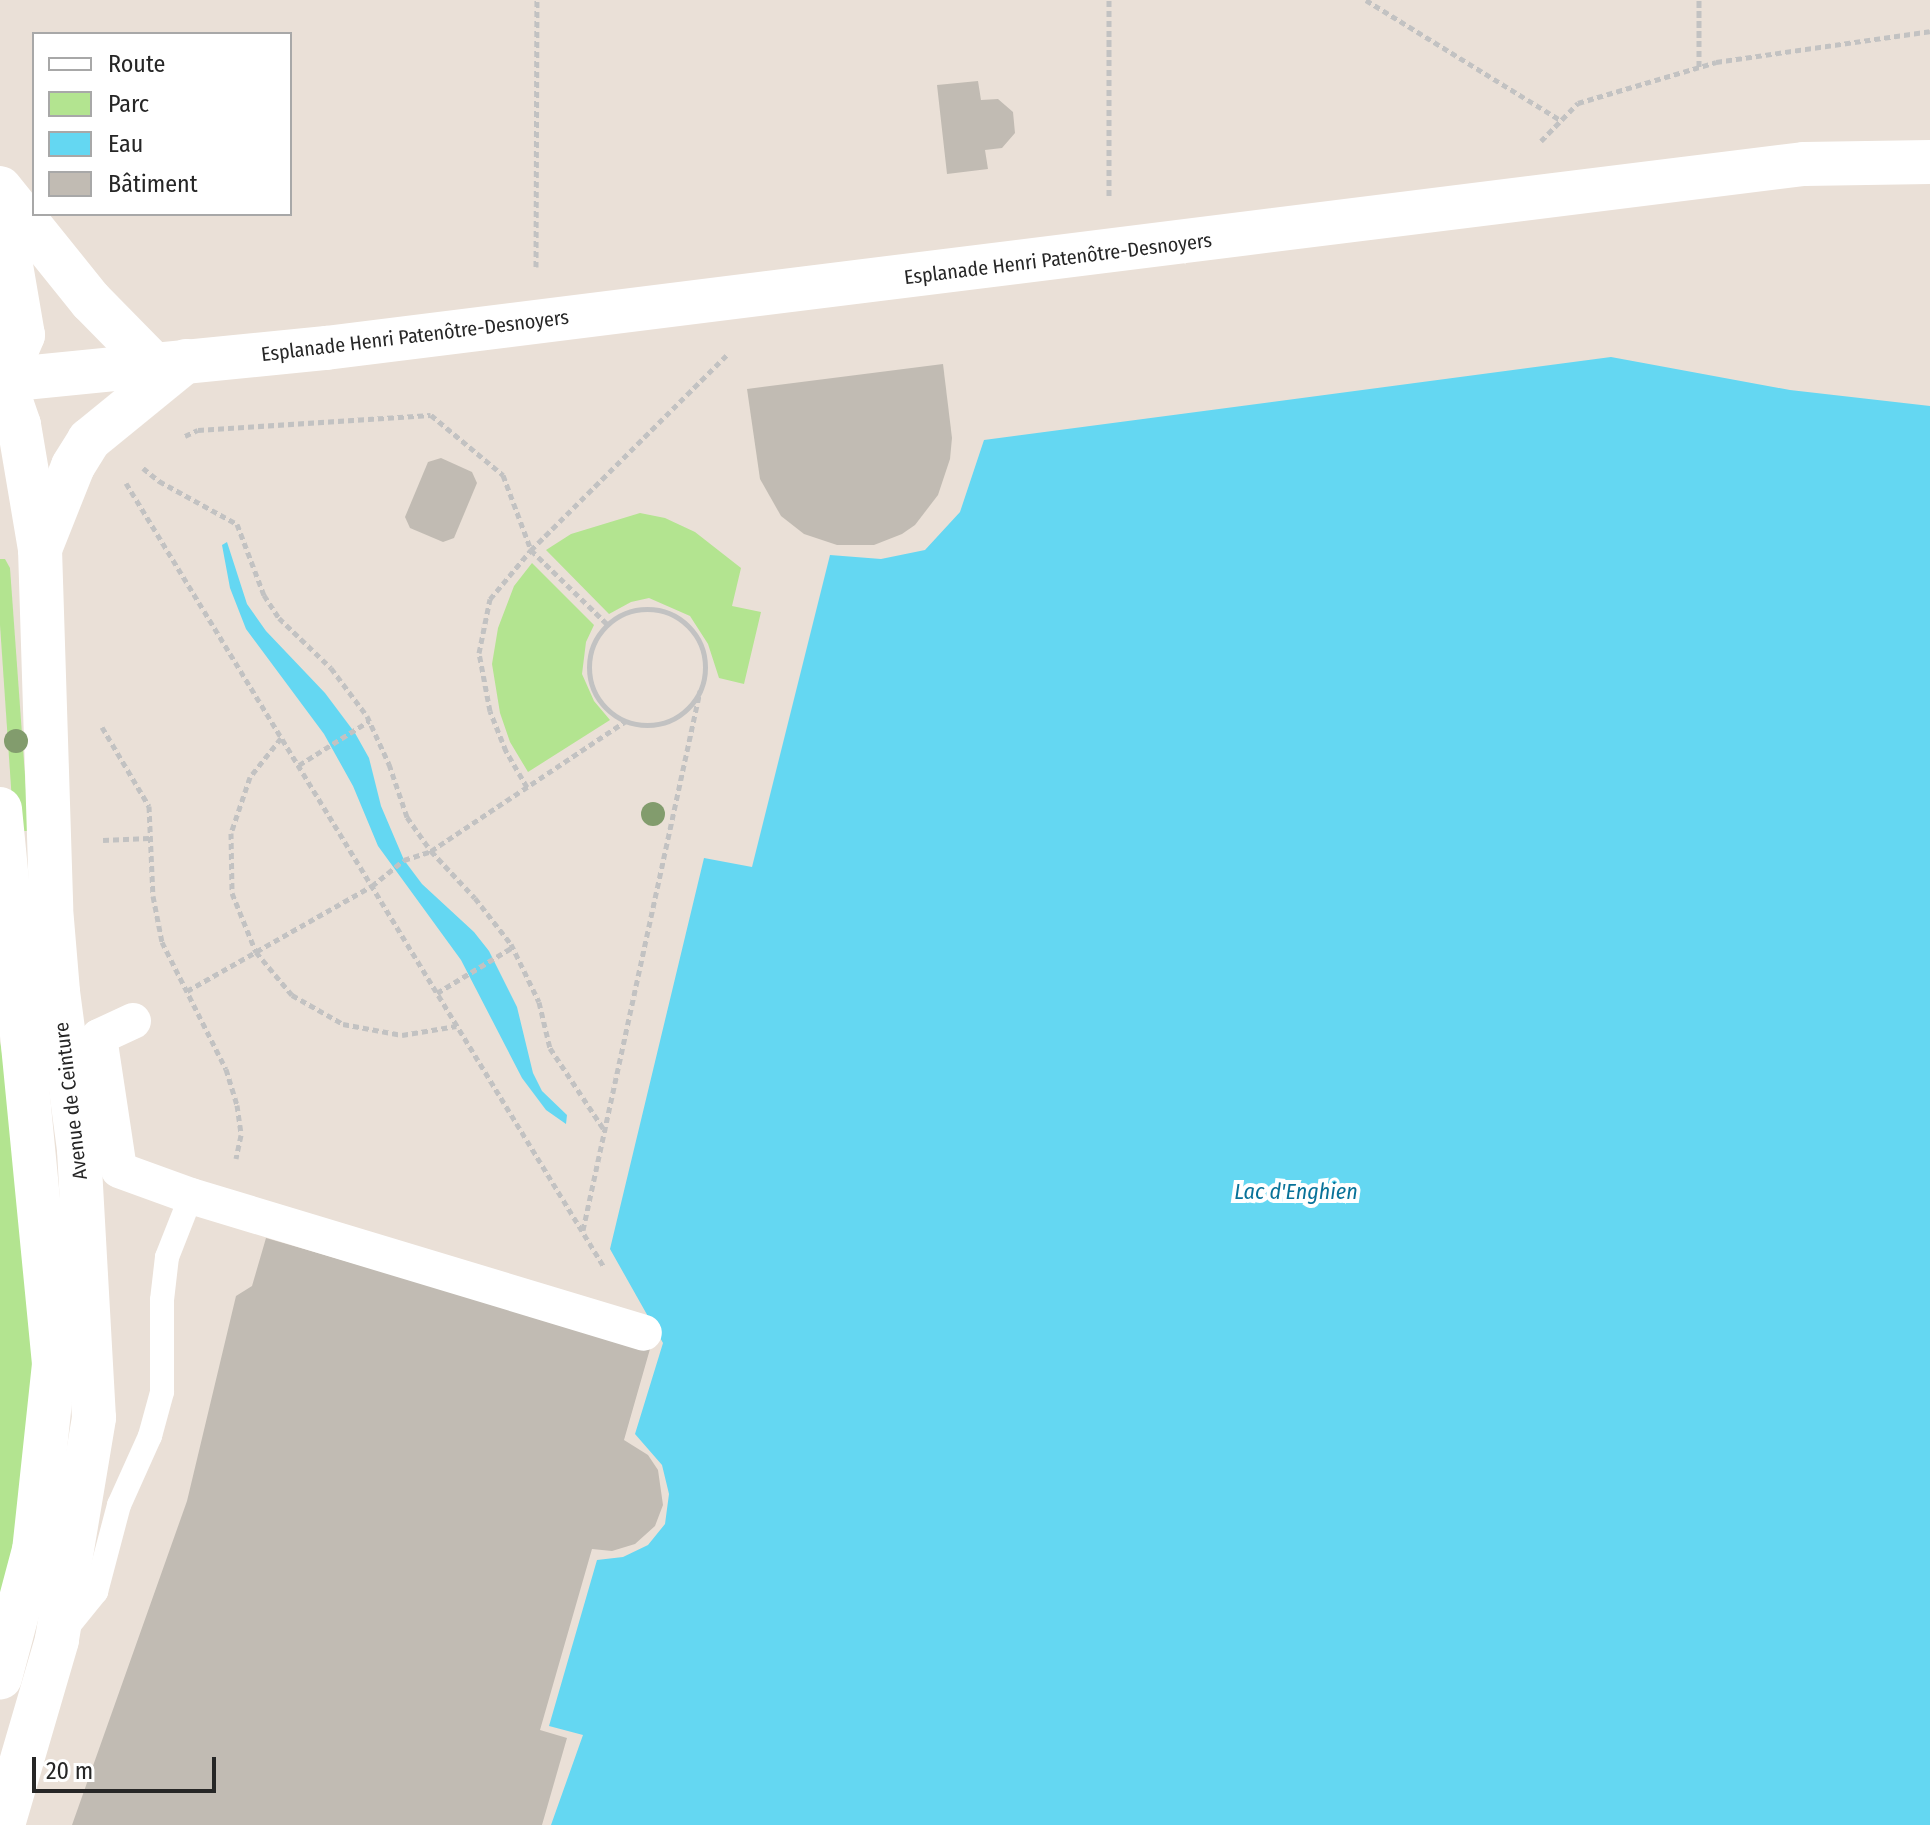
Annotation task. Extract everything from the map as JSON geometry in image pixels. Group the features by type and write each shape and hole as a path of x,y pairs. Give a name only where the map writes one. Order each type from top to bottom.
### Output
{"main road":[{"name":"Esplanade Henri Patenôtre-Desnoyers","path":"1,380 536,322 1804,164 1930,162"},
{"path":"0,188 91,301 170,362 97,444 73,466 40,549"},
{"path":"0,201 23,335 1,380"},
{"name":"Avenue de Ceinture","path":"1,380 19,425 40,549 51,908 58,992 79,1150 94,1418 57,1640 3,1825"},
{"name":"Avenue de Ceinture","path":"0,809 54,1364 34,1550 0,1678"}],"street":[{"path":"133,1021 99,1037 119,1170 207,1200 644,1333"}],"lane":[{"path":"57,1640 96,1592 119,1505 150,1436 162,1392 162,1300 167,1257 207,1200"}],"path":[{"path":"536,322 537,0"},
{"path":"1108,188 1109,0"},
{"path":"1366,0 1562,121"},
{"path":"1699,0 1699,67"},
{"path":"1539,143 1578,103 1699,67 1930,31"},
{"path":"527,787 506,751 490,711 479,653 490,599 531,550 735,348"},
{"path":"172,442 198,430 431,415 503,475 531,550 607,624"},
{"path":"97,444 134,459 159,481 237,524 264,595 279,618 331,668 369,721 389,764 407,817 431,851 475,898 513,947 539,1002 550,1048 605,1131"},
{"path":"97,444 299,765 644,1333"},
{"path":"582,1231 706,671 704,652 695,633 681,619 663,611 643,608 624,612 607,624 589,655 588,673 604,706 626,721 654,725 673,719 689,708 700,691"},
{"path":"94,714 149,806 153,896 162,942 219,1055 237,1105 241,1135 207,1200"},
{"path":"299,765 369,721"},
{"path":"187,991 372,886 404,860 431,851 626,721"},
{"path":"281,738 250,777 231,833 232,893 256,952 292,995 343,1024 402,1035 456,1026"},
{"path":"437,993 513,947"}],"green space":[{"path":"640,513 665,518 695,532 741,568 732,606 761,612 744,684 719,678 708,644 690,616 649,598 631,602 609,614 546,550 571,534"},
{"path":"0,559 5,559 10,568 29,831 14,831 0,625"},
{"path":"532,563 594,625 586,642 582,674 594,701 610,720 528,772 510,742 500,713 492,664 498,628 514,586"},
{"path":"0,1041 54,1364 0,1640"}],"water":[{"name":"Lac d'Enghien","path":"1611,357 1790,390 1930,406 1930,1825 551,1825 583,1735 549,1726 597,1560 623,1557 648,1545 665,1524 669,1494 662,1465 635,1434 663,1343 610,1249 704,858 752,867 830,555 881,559 925,550 960,512 984,440"},
{"path":"227,542 247,604 266,631 325,693 355,733 369,758 381,806 404,860 422,884 474,932 489,951 517,1007 533,1073 542,1091 567,1115 566,1124 546,1110 522,1078 461,960 378,846 353,786 324,734 246,629 230,588 222,545"}],"building":[{"path":"978,81 981,100 998,99 1013,112 1015,133 1002,148 985,150 988,169 947,174 937,85"},
{"path":"943,364 952,438 950,459 938,495 915,525 874,545 837,545 804,534 781,516 760,479 747,389"},
{"path":"441,458 472,472 477,483 454,538 443,542 410,528 405,517 428,462"},
{"path":"266,1238 650,1349 624,1440 648,1455 658,1470 663,1505 655,1526 635,1544 612,1551 592,1549 540,1730 567,1738 542,1825 72,1825 187,1501 236,1296 252,1286"}]}
